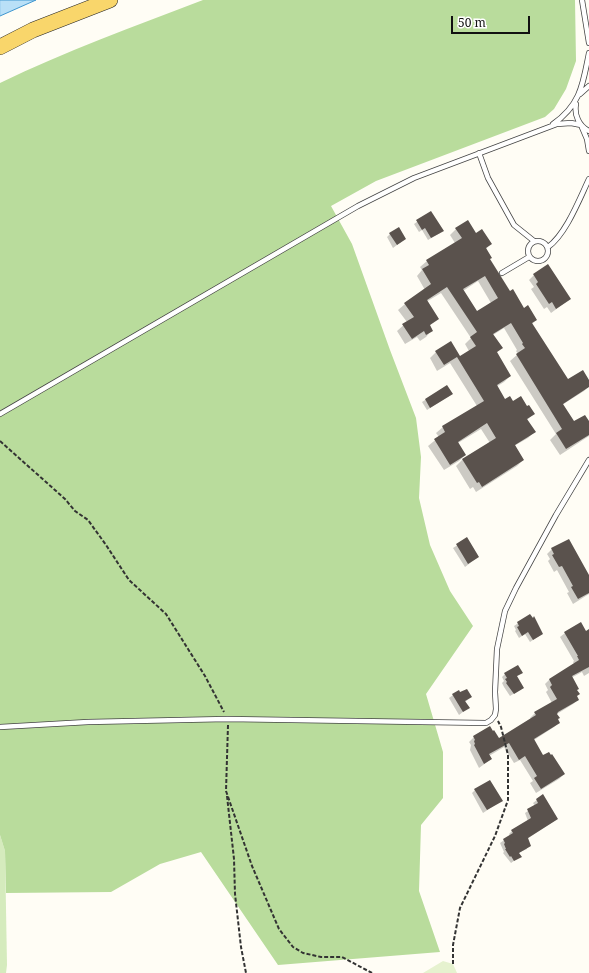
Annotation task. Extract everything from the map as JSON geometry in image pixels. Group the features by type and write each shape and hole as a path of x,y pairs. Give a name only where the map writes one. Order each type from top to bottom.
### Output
{"main road":[{"path":"0,47 34,30 110,0"}],"lane":[{"path":"582,0 589,43"},
{"path":"589,53 575,108 577,118 587,138 589,151"},
{"path":"550,126 564,116 583,90 589,86"},
{"path":"0,414 358,206 414,178 550,126 570,123 581,126 589,131"},
{"path":"479,153 488,178 514,225 534,242"},
{"path":"548,247 555,242 565,228 589,179"},
{"path":"541,241 548,247 547,257 544,260 539,262 534,261 529,257 527,250 528,246 534,242 541,241"},
{"path":"502,273 529,257"},
{"path":"0,727 88,722 228,719 486,723 495,715 496,709 495,673 497,649 504,611 549,528 589,460"}],"path":[{"path":"453,964 453,945 460,908 495,836 508,800 508,755 501,727 495,715"},
{"path":"226,791 234,859 235,894 241,947 246,973"}],"green space":[{"path":"203,0 575,0 576,61 566,89 554,109 545,117 376,181 331,206 352,244 416,418 421,457 419,498 430,545 450,591 473,626 426,694 443,752 443,798 421,825 419,891 440,952 278,965 201,852 160,864 111,892 6,893 5,851 0,835 0,83 126,29"},
{"path":"0,835 5,851 6,973 0,973"},
{"path":"443,961 453,964 457,973 423,973"}],"water":[{"path":"0,0 36,0 0,16"}],"building":[{"path":"431,211 444,231 431,238 425,228 422,230 416,220"},
{"path":"468,220 476,233 482,229 492,244 486,248 492,258 490,259 510,291 513,289 524,308 528,305 537,320 532,323 568,379 583,370 589,380 589,387 563,404 574,421 585,415 589,421 589,435 566,449 556,433 562,429 516,354 525,348 511,323 493,334 503,348 497,352 511,376 497,385 505,399 510,396 513,401 521,396 527,406 529,405 535,414 527,419 536,432 515,445 524,460 482,487 479,482 477,483 462,459 496,438 487,423 458,442 466,455 450,465 434,439 445,432 442,426 484,401 457,357 444,365 435,351 451,341 460,356 476,346 470,337 477,332 447,287 427,300 439,319 430,325 433,331 426,335 424,331 412,339 402,324 414,317 404,303 431,284 422,269 429,265 426,260 462,238 455,228","holes":["485,276 498,298 477,311 463,289"]},
{"path":"399,227 406,239 397,245 389,233"},
{"path":"548,264 571,299 556,309 552,302 549,304 536,284 538,282 533,274"},
{"path":"447,385 453,394 430,408 425,399"},
{"path":"467,537 479,557 468,564 456,544"},
{"path":"569,539 589,575 589,593 578,599 562,566 559,567 552,555 554,554 551,548"},
{"path":"530,614 533,618 534,616 543,634 533,640 528,632 522,636 517,627 519,626 517,622"},
{"path":"581,622 586,631 589,629 589,667 572,676 579,689 577,690 580,694 577,696 579,700 558,712 557,714 560,718 558,719 560,723 534,739 543,755 549,752 551,755 552,754 565,774 541,789 534,778 537,776 525,756 519,760 509,743 489,754 492,759 484,764 474,745 475,740 473,736 490,726 499,738 536,715 534,712 557,699 550,687 552,685 549,679 579,660 564,632"},
{"path":"518,665 523,673 517,676 524,688 514,694 506,683 507,682 505,679 507,678 504,673"},
{"path":"467,689 472,697 465,701 470,708 463,712 452,694 459,690 460,692"},
{"path":"490,780 503,801 487,810 474,789"},
{"path":"543,794 558,819 528,838 531,846 519,853 522,857 514,861 505,849 503,839 513,833 511,830 531,818 527,809 538,803 536,799"}]}
